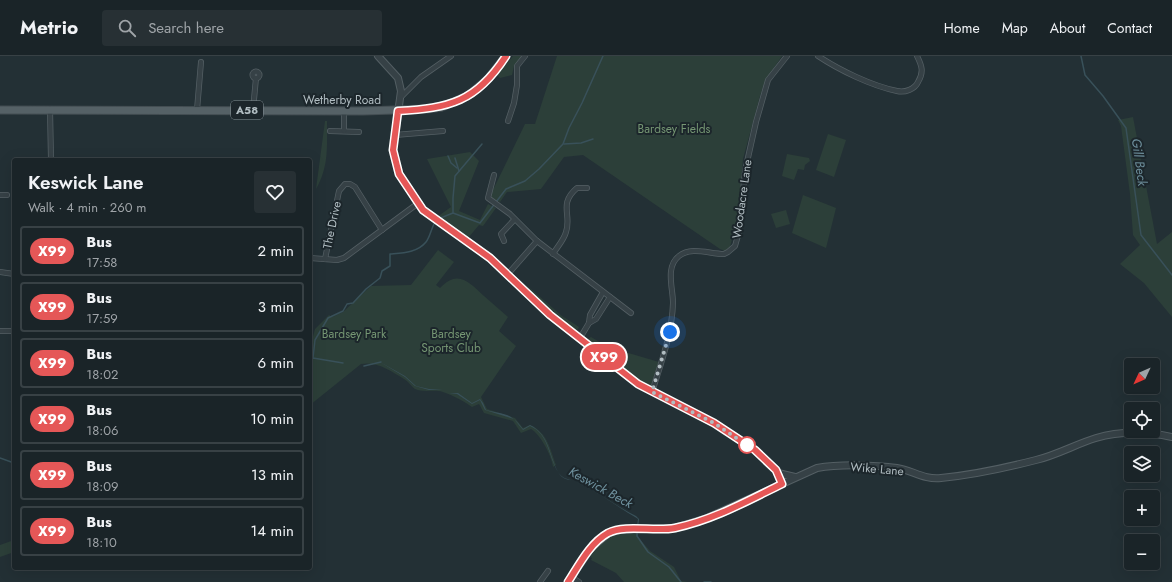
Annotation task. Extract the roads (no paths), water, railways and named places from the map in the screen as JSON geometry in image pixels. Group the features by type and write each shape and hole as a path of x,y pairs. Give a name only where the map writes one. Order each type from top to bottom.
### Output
{"main road":[{"name":"Wetherby Road","path":"0,110 398,111 442,107 456,102 478,88 498,69 506,56"}],"street":[{"path":"378,56 398,78 400,84 401,97 393,150 399,174 417,204 436,221 483,253 508,274 550,315 638,384 689,409 732,434 765,458 778,473 782,484"},
{"path":"401,97 421,77 451,56"},
{"path":"508,121 518,85 517,66 525,56"},
{"name":"Woodacre Lane","path":"652,392 670,332 673,305 671,266 678,257 689,252 724,254 735,246 739,232 745,171 756,122 768,80 787,56"},
{"path":"818,56 852,75 898,92 908,90 916,86 921,78 923,67 917,56"},
{"path":"197,110 201,62"},
{"path":"254,110 256,78"},
{"path":"50,109 51,158"},
{"path":"344,111 344,132"},
{"path":"330,131 359,132"},
{"path":"395,135 443,131"},
{"path":"494,175 487,196 492,202 510,214 514,220 553,254 631,313"},
{"name":"The Drive","path":"325,259 339,190 344,184 350,184 355,187 382,230"},
{"path":"553,254 566,234 567,223 565,209 570,196 577,188 587,188"},
{"path":"0,194 7,195"},
{"name":"The Drive","path":"312,258 339,260 344,258 417,204"},
{"path":"504,241 501,236 502,233 514,220"},
{"path":"508,274 537,241"},
{"path":"0,272 12,274"},
{"path":"580,338 589,323 590,315 603,292"},
{"path":"589,323 596,319 610,298"},
{"path":"0,331 12,331"},
{"name":"Wike Lane","path":"569,580 598,540 615,531 674,528 707,518 782,484 794,477 818,468 836,466 896,468 923,478 939,478 981,472 1037,460 1096,438 1110,435 1144,433 1172,437"},
{"path":"778,473 794,477"},
{"path":"540,582 548,571"},
{"path":"569,580 579,582"}],"water":[{"path":"380,362 405,376 416,386 429,389 443,389 429,390 415,386 405,377"},
{"path":"449,393 458,393 472,403 480,399 486,410 507,415 513,419 485,410 480,400 472,404 457,394"},
{"path":"519,425 523,429 530,425 541,434 530,426 523,430"},
{"path":"541,434 545,439 558,472 545,440"},
{"path":"558,472 564,477 576,482 564,478 560,475"},
{"path":"599,494 636,516 639,519 637,527 638,519"}],"waterway":[{"path":"438,219 453,213 480,223 506,189 525,181 539,169 563,144 603,56"},
{"name":"Gill Beck","path":"1081,56 1085,75 1103,96 1126,128 1141,235 1172,275"},
{"path":"564,144 581,143 593,139"},
{"path":"453,213 455,176 482,144"},
{"path":"448,156 451,163 457,168"},
{"path":"455,158 459,171"},
{"path":"313,358 315,340 328,318 343,311 347,304 353,303 366,289 380,278 382,271 390,266 390,254 409,252 422,246 426,242 435,222"},
{"name":"Keswick Beck","path":"312,359 343,363"},
{"name":"Keswick Beck","path":"364,366 381,362"},
{"name":"Keswick Beck","path":"0,458 12,462"},
{"name":"Keswick Beck","path":"637,533 637,536 648,552 669,567 681,582"},
{"name":"Keswick Beck","path":"704,582 711,582"}],"park label":[{"name":"Bardsey Fields","path":"674,129"},
{"name":"Bardsey Park","path":"354,334"},
{"name":"Bardsey Sports Club","path":"451,341"}]}
